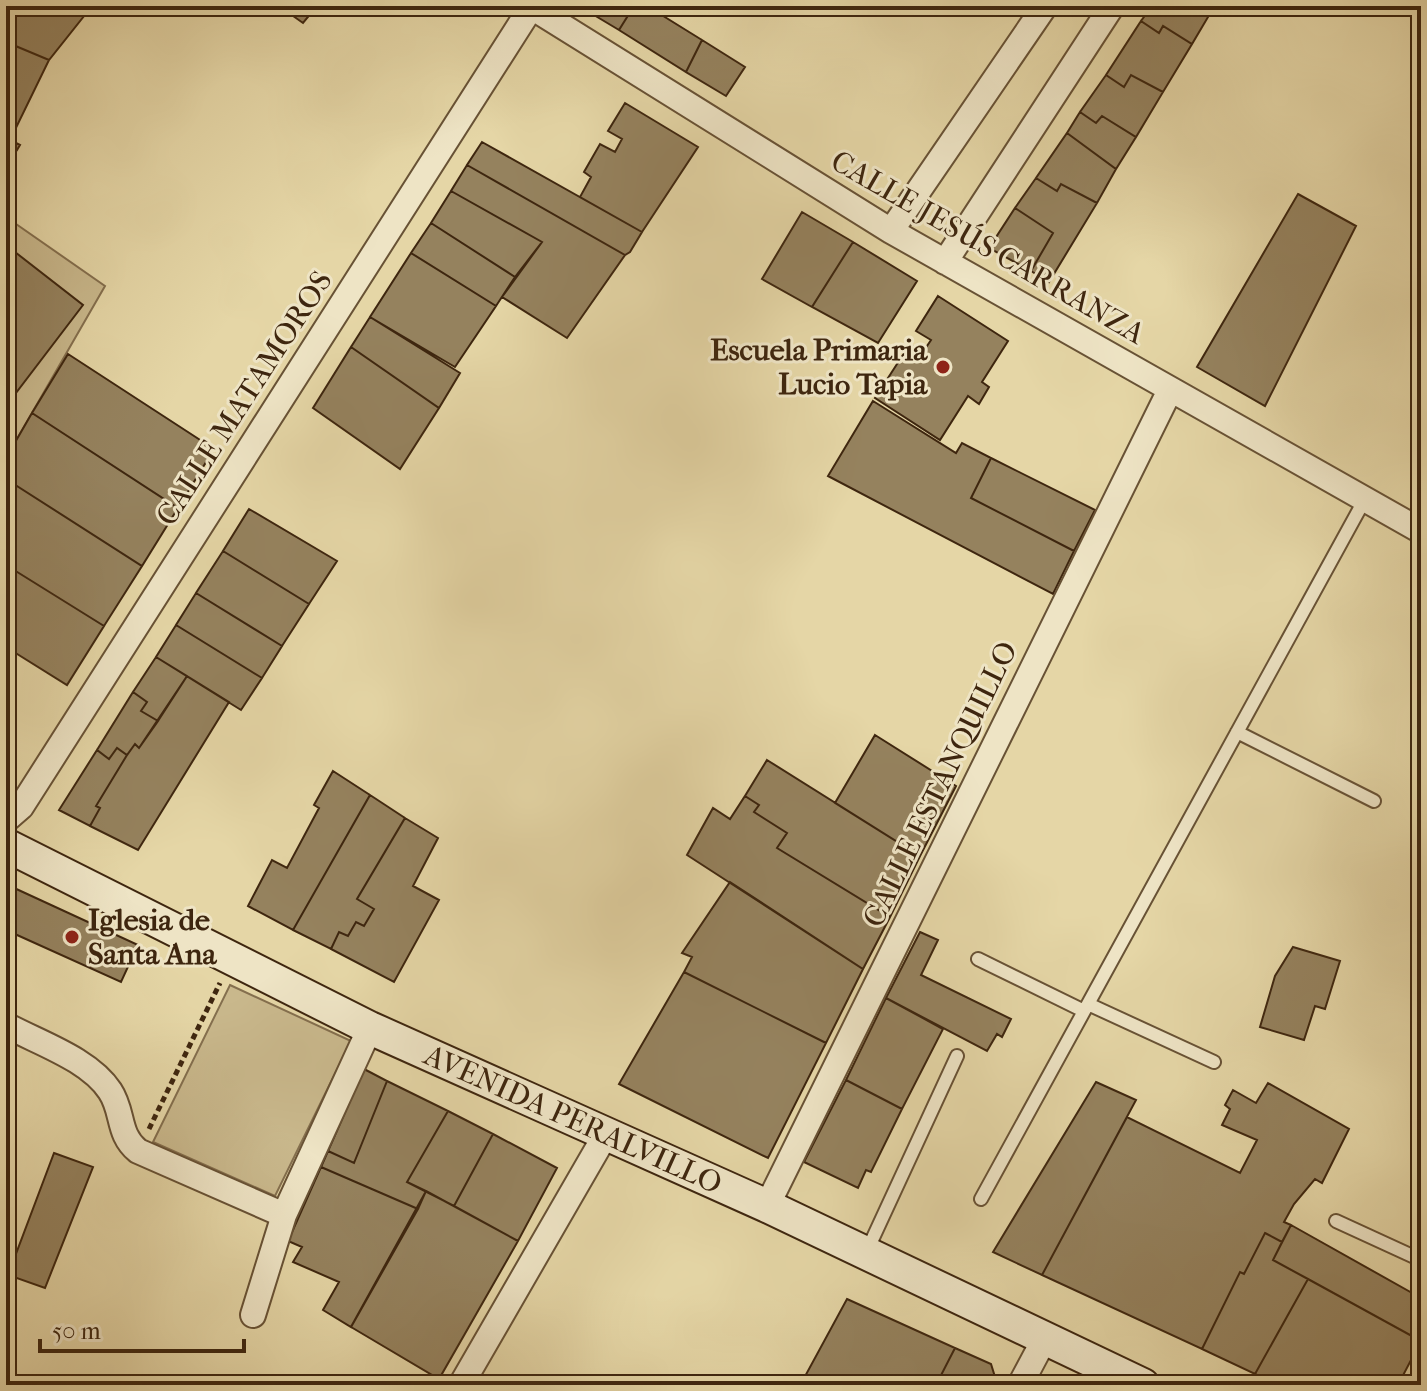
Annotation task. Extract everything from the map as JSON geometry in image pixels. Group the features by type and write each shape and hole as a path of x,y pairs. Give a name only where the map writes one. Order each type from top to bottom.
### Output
{"street":[{"name":"CALLE JESÚS CARRANZA","path":"531,6 891,231 1421,531"},
{"name":"CALLE MATAMOROS","path":"6,820 21,807 531,6"},
{"path":"891,231 1045,6"},
{"path":"945,262 1112,6"},
{"name":"CALLE ESTANQUILLO","path":"767,1206 1170,390"},
{"name":"AVENIDA PERALVILLO","path":"6,845 370,1028 767,1206 1143,1385"},
{"path":"6,1025 98,1077 116,1101 122,1134 138,1151 284,1215"},
{"path":"253,1315 284,1215 370,1028"},
{"path":"461,1385 606,1134"},
{"path":"1020,1385 1045,1338"}],"lane":[{"path":"981,1199 1365,499"},
{"path":"1237,732 1374,801"},
{"path":"978,959 1214,1062"},
{"path":"866,1253 957,1056"},
{"path":"1336,1221 1421,1260"}],"path":[{"path":"138,1151 233,957"}],"shaded area":[{"path":"6,217 105,286 6,458"},
{"path":"230,985 351,1041 275,1196 153,1142"}],"building":[{"path":"6,6 92,6 49,60 6,42"},
{"path":"279,6 317,6 303,23"},
{"path":"579,6 634,6 619,30"},
{"path":"634,6 647,6 702,40 686,72 619,30"},
{"path":"1152,6 1200,6 1211,12 1192,44 1163,26 1159,33 1141,21"},
{"path":"1141,21 1159,33 1163,26 1192,44 1163,92 1131,75 1124,87 1106,75"},
{"path":"702,40 745,67 726,96 686,72"},
{"path":"6,42 49,60 10,140 20,145 17,150 6,143"},
{"path":"1106,75 1124,87 1131,75 1163,92 1136,137 1102,116 1096,123 1080,112"},
{"path":"625,103 698,147 642,232 580,197 591,177 584,172 600,144 615,152 622,139 608,131"},
{"path":"1080,112 1096,123 1102,116 1136,137 1116,169 1067,133"},
{"path":"1067,133 1116,169 1097,203 1061,184 1057,191 1036,178"},
{"path":"482,142 642,232 630,252 625,255 467,165"},
{"path":"467,165 625,255 567,338 502,297 542,242 451,191"},
{"path":"1036,178 1057,191 1061,184 1097,203 1049,282 1031,271 1053,233 1015,208"},
{"path":"451,191 542,242 515,277 431,223"},
{"path":"1298,194 1356,226 1265,406 1197,367"},
{"path":"1015,208 1053,233 1031,271 989,248"},
{"path":"802,212 853,242 812,307 762,279"},
{"path":"431,223 515,277 496,306 411,253"},
{"path":"853,242 917,281 878,343 812,307"},
{"path":"6,245 83,305 6,406"},
{"path":"411,253 496,306 455,367 370,317"},
{"name":"Escuela Primaria Lucio Tapia","path":"938,296 1008,341 982,382 989,387 979,404 968,396 940,440 875,398 910,344 923,352 931,340 916,331"},
{"path":"370,317 460,373 439,408 351,347"},
{"path":"351,347 439,408 400,469 313,408"},
{"path":"68,354 214,449 178,508 32,413"},
{"path":"873,401 956,453 962,443 991,458 971,498 1074,551 1053,594 828,476"},
{"path":"32,413 178,508 142,566 6,479 6,458"},
{"path":"991,458 1095,510 1074,551 971,498"},
{"path":"6,479 142,566 104,626 6,565"},
{"path":"249,509 337,561 309,604 223,551"},
{"path":"223,551 309,604 282,646 196,593"},
{"path":"6,565 104,626 67,685 6,647"},
{"path":"196,593 282,646 262,678 176,625"},
{"path":"176,625 262,678 241,710 156,657"},
{"path":"156,657 187,676 158,721 141,711 147,702 133,692"},
{"path":"187,676 229,702 138,850 90,826 100,808 96,806 127,755 135,744 139,748"},
{"path":"133,692 147,702 141,711 158,721 139,748 135,744 127,755 117,748 109,759 97,750"},
{"path":"875,735 956,786 920,856 835,803"},
{"path":"117,748 127,755 96,806 100,808 90,826 59,810 97,750 109,759"},
{"path":"767,760 920,856 890,917 777,848 787,833 754,812 759,805 745,796"},
{"path":"333,771 370,795 293,930 248,906 272,860 287,868 319,808 314,805"},
{"path":"370,795 405,818 357,899 374,909 364,926 356,922 348,936 339,932 331,949 293,930"},
{"path":"745,796 759,805 754,812 787,833 777,848 890,917 863,969 687,855 713,808 730,819"},
{"path":"405,818 438,838 413,886 439,900 394,982 331,949 339,932 348,936 356,922 364,926 374,909 357,899"},
{"path":"730,882 863,969 826,1043 684,972 692,957 682,953"},
{"name":"Iglesia de Santa Ana","path":"12,887 138,945 121,982 6,930 6,900"},
{"path":"920,932 938,940 921,975 1011,1019 1002,1037 997,1034 987,1051 886,998"},
{"path":"1293,947 1340,961 1325,1009 1315,1006 1304,1040 1260,1027 1275,976"},
{"path":"684,972 826,1043 768,1158 619,1084"},
{"path":"886,998 943,1029 902,1109 846,1080"},
{"path":"364,1069 387,1081 354,1163 328,1151"},
{"path":"846,1080 902,1109 871,1172 866,1170 858,1188 804,1162"},
{"path":"387,1081 448,1111 407,1182 426,1191 418,1209 321,1167 328,1151 354,1163"},
{"path":"1096,1082 1136,1100 1042,1275 993,1252"},
{"path":"1268,1083 1349,1129 1322,1183 1315,1179 1294,1204 1284,1222 1291,1225 1282,1242 1265,1233 1244,1274 1240,1272 1202,1349 1042,1275 1127,1117 1240,1173 1257,1140 1222,1125 1230,1109 1225,1105 1233,1090 1256,1103"},
{"path":"448,1111 493,1134 454,1206 407,1182"},
{"path":"493,1134 557,1168 518,1241 454,1206"},
{"path":"54,1153 93,1167 45,1288 8,1275"},
{"path":"321,1167 418,1209 351,1327 323,1310 339,1282 293,1262 302,1247 288,1241"},
{"path":"426,1191 518,1241 439,1379 351,1327"},
{"path":"1291,1225 1421,1298 1421,1341 1273,1260"},
{"path":"1265,1233 1282,1242 1273,1260 1308,1279 1255,1374 1202,1349 1240,1272 1244,1274"},
{"path":"1308,1279 1421,1341 1398,1385 1277,1385 1255,1374"},
{"path":"847,1299 955,1348 936,1385 813,1385 803,1380"},
{"path":"955,1348 991,1364 995,1377 991,1385 936,1385"}],"place":[{"name":"Escuela Primaria Lucio Tapia","path":"943,367"},
{"name":"Iglesia de Santa Ana","path":"72,937"}]}
